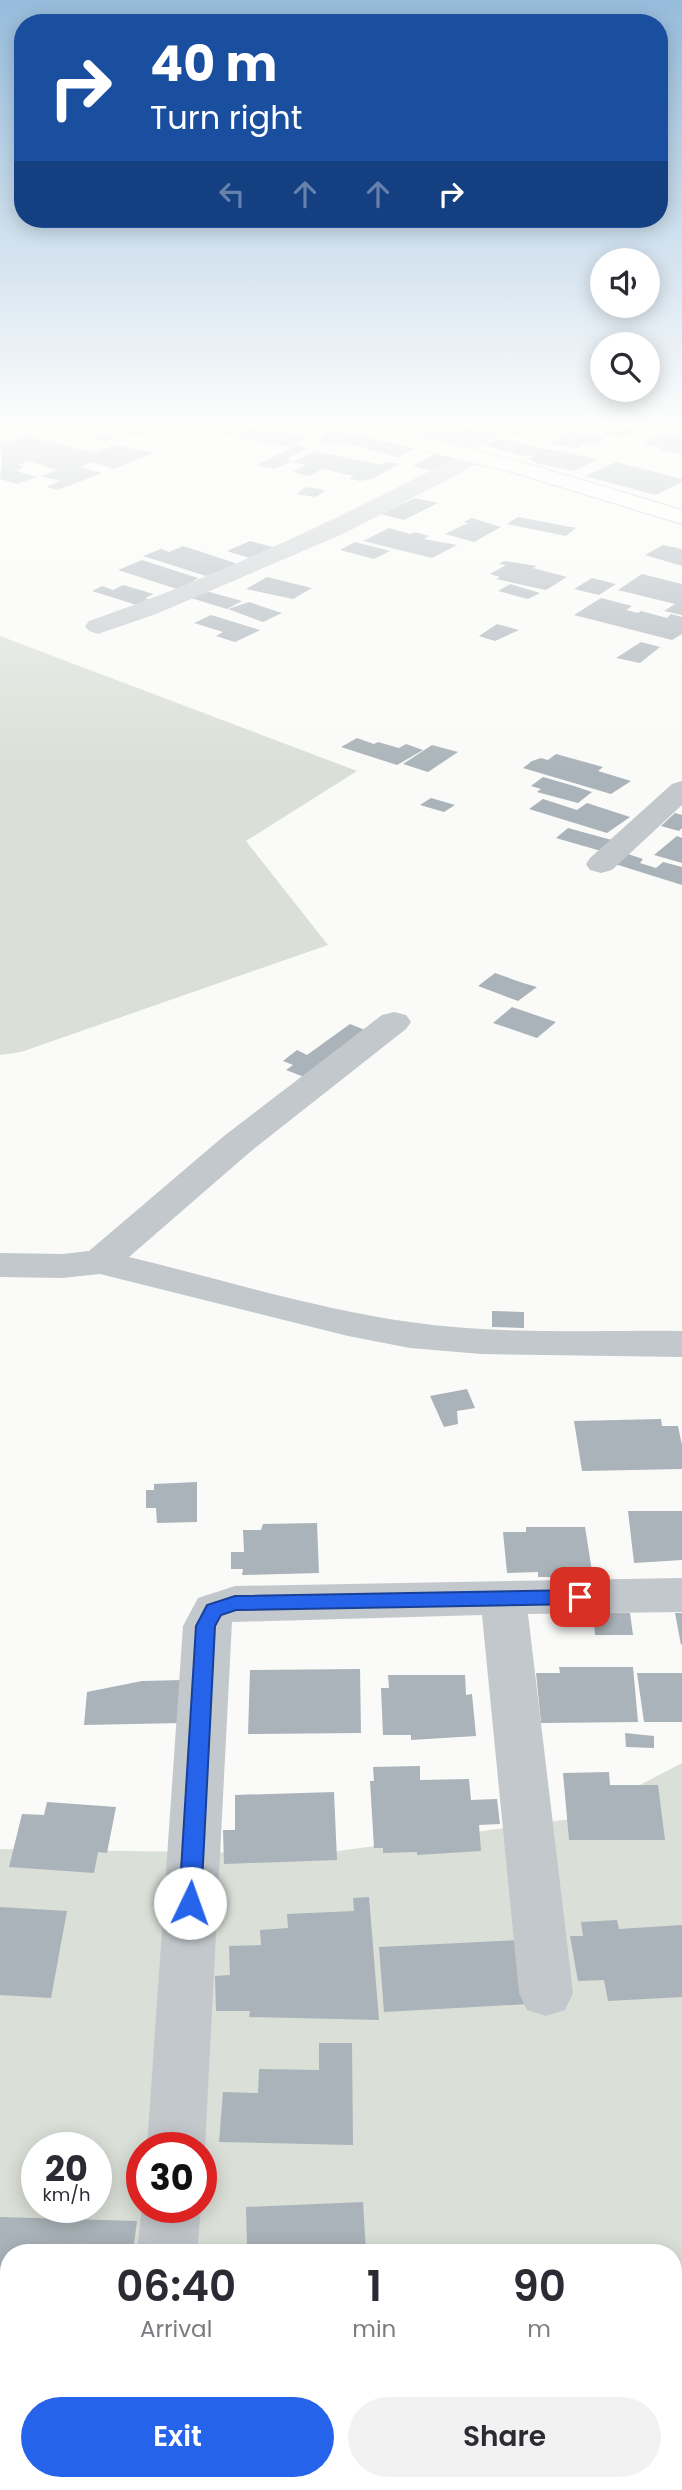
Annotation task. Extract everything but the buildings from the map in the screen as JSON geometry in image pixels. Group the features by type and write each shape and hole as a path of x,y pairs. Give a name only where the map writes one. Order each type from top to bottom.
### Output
{"street":[{"path":"98,626 147,609 311,539"},
{"path":"601,864 682,790"},
{"path":"100,1262 237,1144 394,1022"},
{"path":"0,1265 62,1266 100,1262 348,1323 410,1335 481,1341 682,1344"},
{"path":"177,2132 205,1626 214,1610 235,1603 682,1595"},
{"path":"503,1598 546,1993"},
{"path":"168,2244 170,2223"}],"shaded area":[{"path":"0,636 357,771 246,841 328,945 21,1052 0,1055"},
{"path":"682,1763 682,2244 0,2244 0,1849 317,1854 577,1818"}],"route":[{"path":"190,1903 205,1626 214,1610 235,1603 580,1597"}]}
